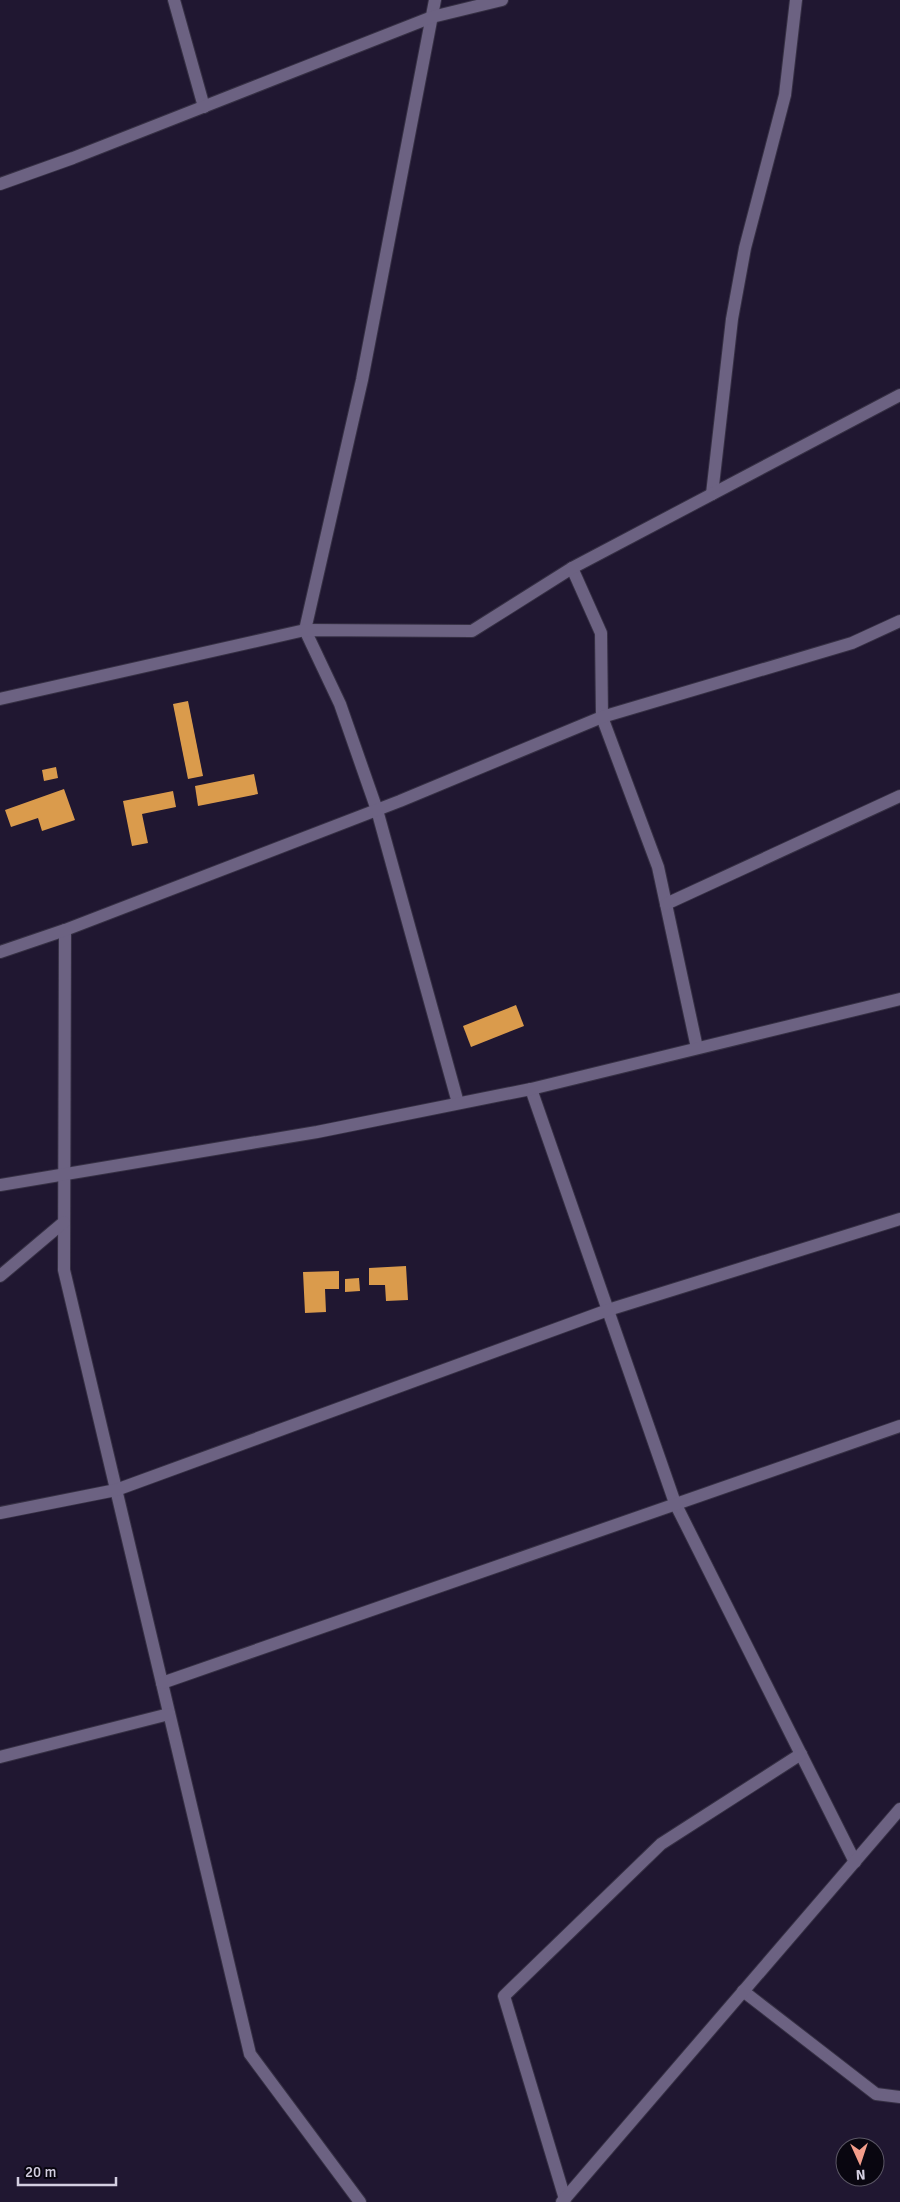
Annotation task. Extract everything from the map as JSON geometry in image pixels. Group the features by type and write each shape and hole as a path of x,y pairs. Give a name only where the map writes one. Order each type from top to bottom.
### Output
{"street":[{"path":"174,0 204,107"},
{"path":"435,0 362,380 305,630 340,704 378,810 458,1103"},
{"path":"0,184 73,158 432,17 502,0"},
{"path":"712,494 734,310 745,248 785,95 796,0"},
{"path":"0,700 305,630 472,631 572,568 900,395"},
{"path":"572,568 601,633 602,716 658,867 698,1048"},
{"path":"0,952 65,930 378,810 602,716 852,643 900,621"},
{"path":"666,904 900,796"},
{"path":"65,930 64,1270 250,2054 360,2202"},
{"path":"0,1185 318,1132 531,1089 900,999"},
{"path":"531,1089 675,1503 855,1862"},
{"path":"0,1513 116,1490 608,1310 900,1219"},
{"path":"0,1276 64,1222"},
{"path":"162,1683 900,1426"},
{"path":"0,1757 169,1714"},
{"path":"563,2200 504,1996 661,1844 801,1754"},
{"path":"563,2200 900,1809"},
{"path":"743,1991 876,2094 900,2097"}],"building":[{"path":"188,701 203,776 188,779 173,704"},
{"path":"56,767 58,778 44,781 42,770"},
{"path":"254,774 258,794 198,806 195,786"},
{"path":"64,789 75,820 42,831 38,818 11,827 5,810"},
{"path":"173,791 176,807 142,814 148,843 132,846 123,801"},
{"path":"516,1005 524,1026 471,1047 463,1026"},
{"path":"406,1266 408,1300 386,1301 385,1285 369,1285 369,1268"},
{"path":"339,1271 339,1289 325,1289 326,1312 305,1313 303,1272"},
{"path":"359,1278 360,1291 345,1292 345,1279"}]}
